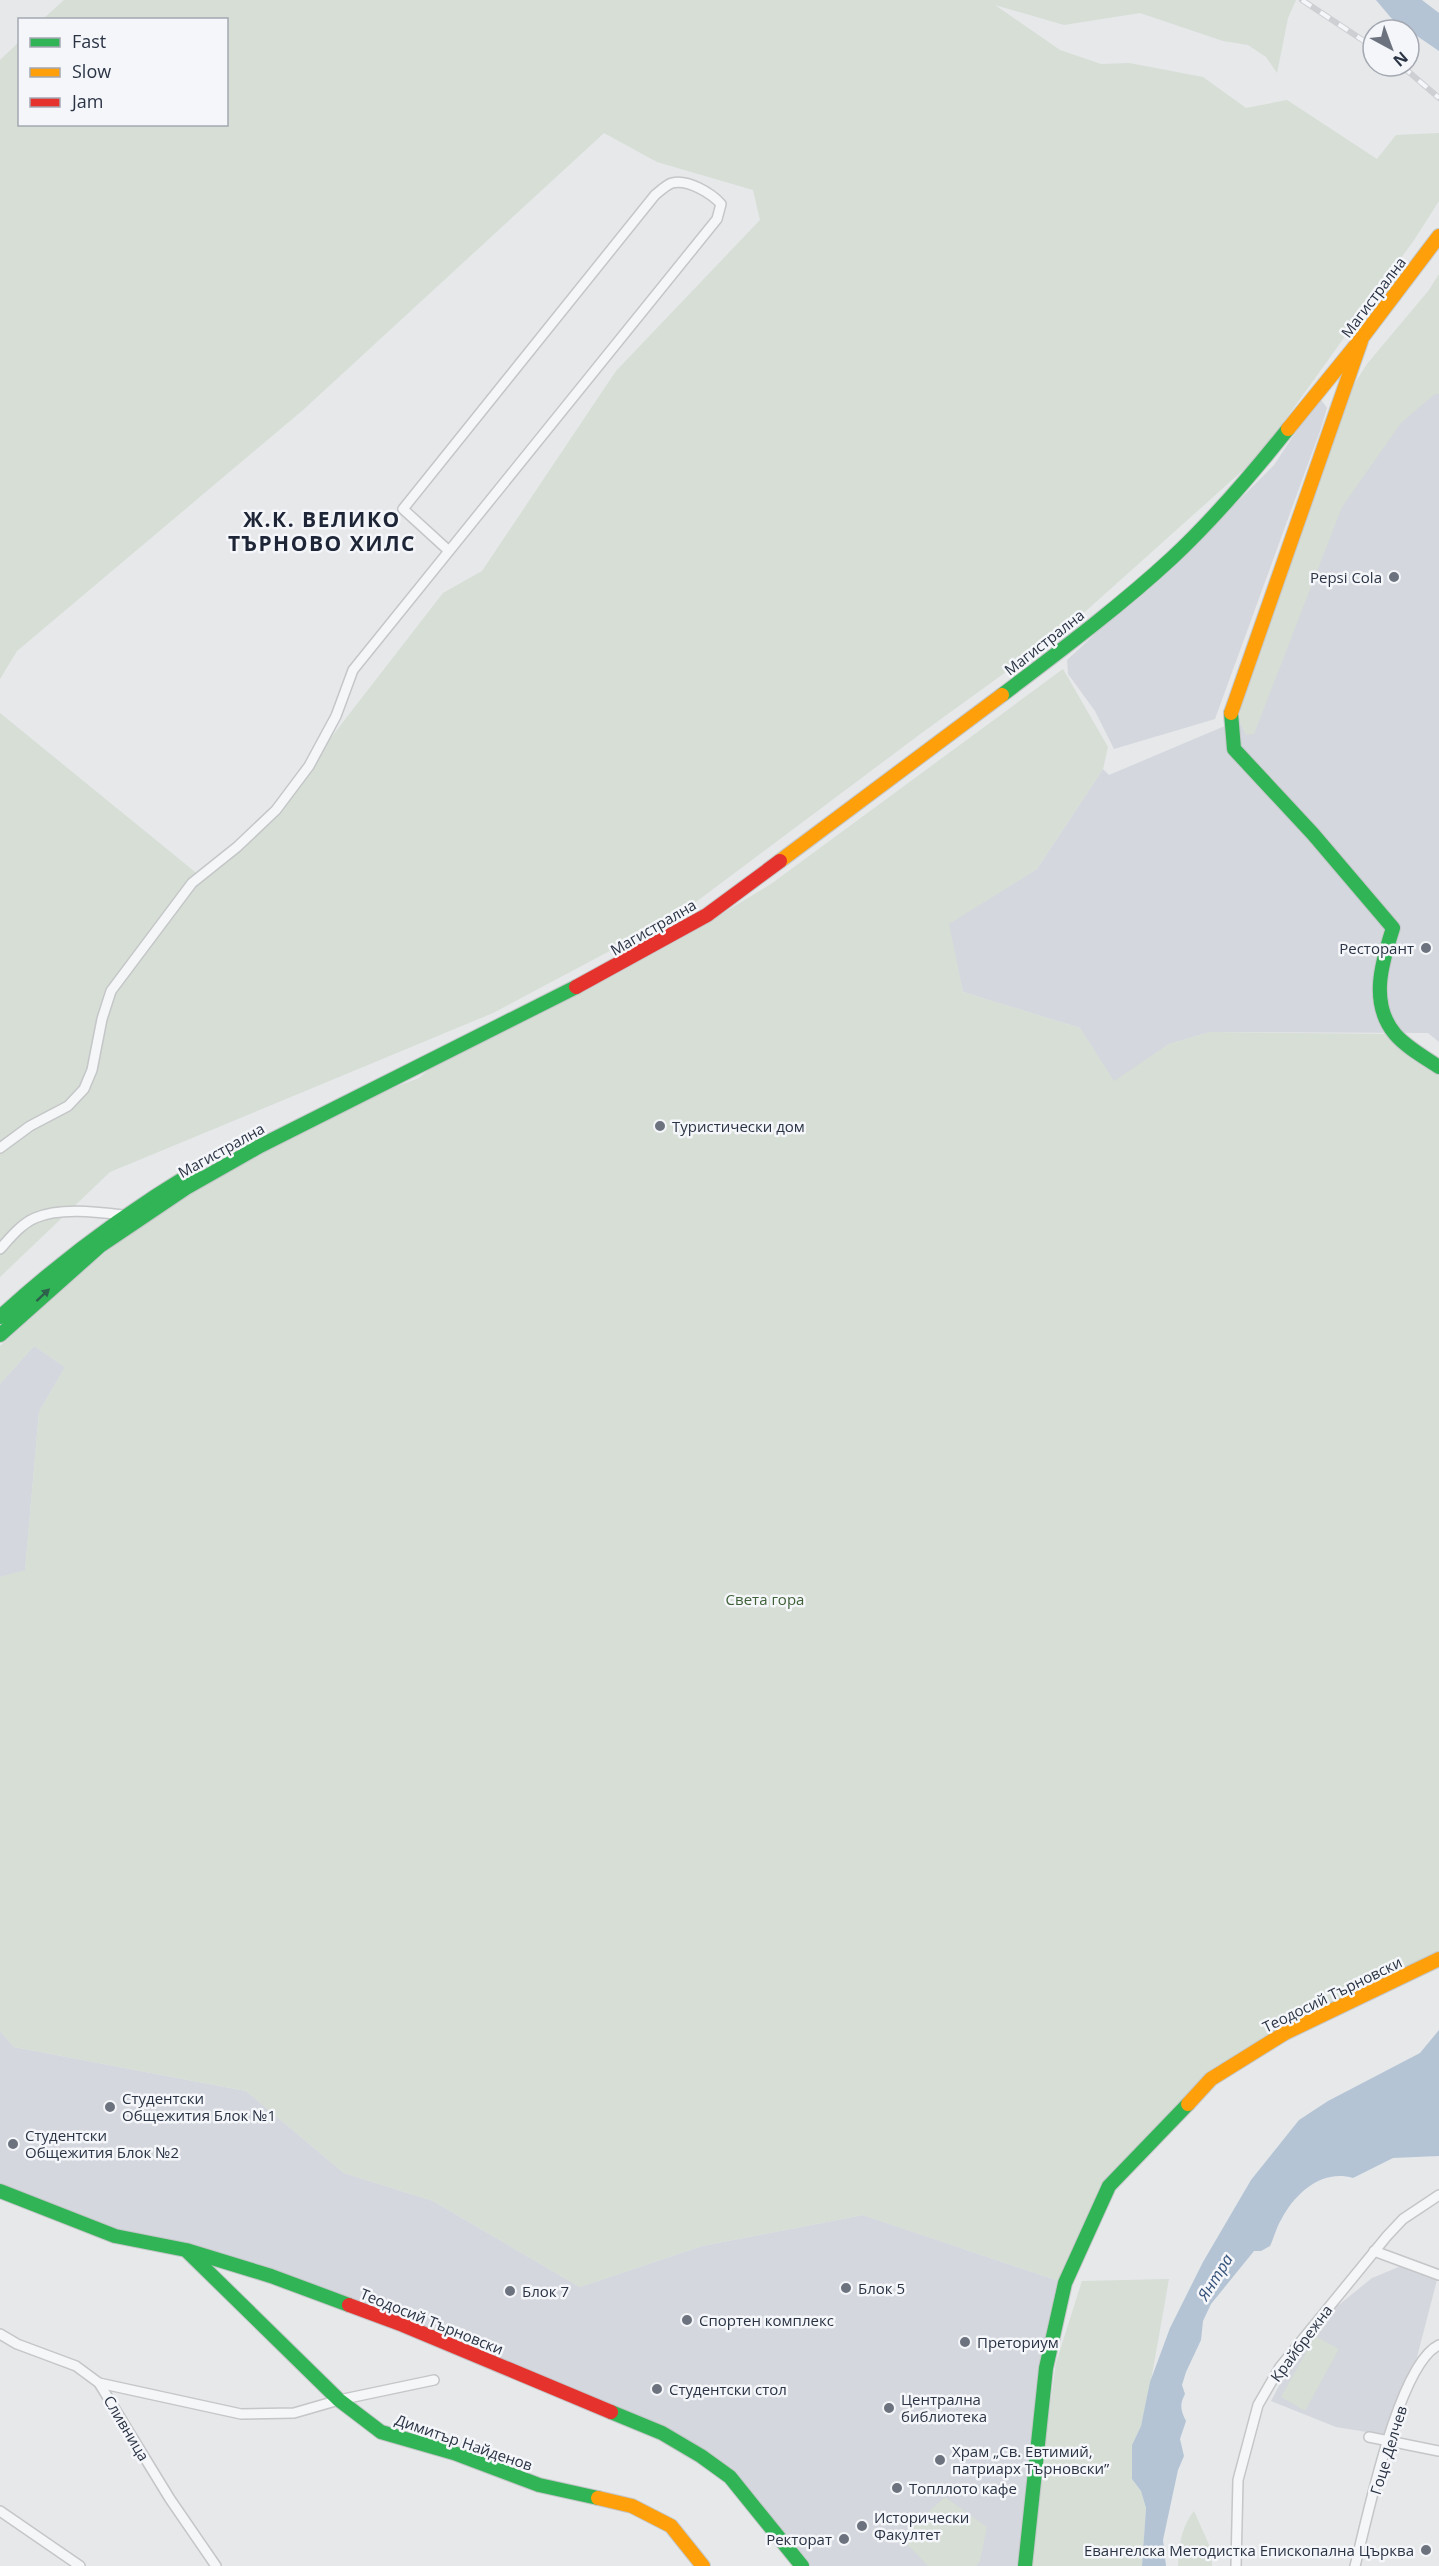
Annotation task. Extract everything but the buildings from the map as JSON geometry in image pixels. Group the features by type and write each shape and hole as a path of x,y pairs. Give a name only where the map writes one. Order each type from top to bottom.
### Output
{"main road":[{"name":"Магистрална","path":"0,1335 62,1276 115,1235 206,1176 260,1146 614,968 708,915 1032,673 1123,601 1201,530 1264,461 1439,236"},
{"path":"1361,339 1231,710 1234,749 1313,834 1393,928 1385,951 1379,984 1383,1016 1395,1034 1439,1067"},
{"name":"Магистрална","path":"0,1317 53,1268 124,1215 254,1137 611,962 704,909 829,818 1092,616 1167,553 1235,486 1264,461"},
{"name":"Теодосий Търновски","path":"1025,2566 1046,2368 1065,2283 1109,2186 1211,2079 1285,2033 1439,1959"},
{"name":"Теодосий Търновски","path":"0,2191 115,2236 186,2250 271,2276 403,2325 662,2433 701,2456 730,2477 802,2566"},
{"name":"Димитър Найденов","path":"186,2250 339,2400 381,2432 454,2453 538,2485 632,2506 671,2526 703,2566"}],"street":[{"path":"0,1148 30,1126 68,1106 84,1089 92,1070 102,1019 111,991 192,883 237,848 276,810 309,766 336,716 353,670 717,219 721,204 712,194 680,182 670,183 655,195 403,509 449,551"},
{"path":"0,1249 18,1230 36,1218 77,1210 124,1215"},
{"name":"Крайбрежна","path":"1236,2566 1238,2480 1258,2405 1280,2367 1374,2251 1403,2219 1439,2195"},
{"path":"1374,2251 1439,2275"},
{"name":"Сливница","path":"0,2334 17,2344 76,2366 99,2384 170,2499 216,2566"},
{"name":"Гоце Делчев","path":"1355,2566 1387,2440 1417,2366 1439,2345"},
{"path":"99,2384 241,2414 294,2413 339,2400 434,2380"},
{"path":"1368,2437 1439,2451"},
{"path":"0,2511 80,2566"}],"shaded area":[{"path":"1439,359 1439,1042 1428,1033 1210,1032 1169,1044 1114,1082 1080,1028 963,992 948,924 1037,869 1103,769 1109,775 1239,720 1246,734 1338,494"},
{"path":"1319,397 1327,408 1320,431 1215,719 1114,749 1095,711 1068,674 1067,660 1169,570 1274,465"},
{"path":"34,1346 65,1367 39,1412 25,1571 0,1577 0,1384"},
{"path":"0,2031 14,2047 246,2091 344,2173 433,2201 580,2287 702,2246 863,2215 1065,2283 1046,2368 1025,2566 802,2566 763,2516 701,2456 271,2276 115,2236 0,2191"},
{"path":"1406,2264 1438,2276 1417,2357 1385,2435 1336,2427 1271,2401 1291,2363 1335,2308 1372,2278"}],"green space":[{"path":"64,0 1296,0 1288,18 1277,73 1266,57 1248,45 1223,41 1140,13 1064,25 995,5 1060,50 1101,64 1129,63 1203,77 1246,108 1287,100 1377,159 1396,135 1439,133 1439,201 1414,240 1260,455 1068,627 681,913 493,1013 110,1172 0,1277 0,713 200,876 237,847 309,766 443,593 482,571 616,371 760,220 753,190 657,162 604,133 303,410 17,651 0,679 0,60 18,43 18,126 228,126 228,18 44,18"},
{"path":"1439,274 1439,394 1435,394 1401,423 1342,507 1254,734 1246,735 1239,720 1242,701 1342,403 1367,364 1429,290"},
{"name":"Света гора","path":"1063,669 1108,747 1103,769 1037,869 949,924 963,992 1080,1028 1114,1081 1169,1044 1210,1032 1395,1034 1439,1067 1439,1959 1211,2079 1109,2186 1065,2283 863,2215 702,2246 580,2287 433,2201 344,2173 246,2091 14,2047 0,2031 0,1577 25,1570 39,1412 65,1367 34,1346 0,1384 0,1346 93,1262 186,1192 361,1100 419,1078 438,1062 586,990 680,939 771,884"},
{"path":"1169,2279 1147,2403 1141,2426 1132,2445 1132,2479 1141,2491 1146,2508 1142,2566 1028,2566 1056,2363 1082,2281"},
{"path":"1315,2336 1339,2349 1305,2411 1281,2397"},
{"path":"945,2497 987,2527 980,2561 976,2566 928,2566 900,2537"},
{"path":"1194,2511 1210,2547 1212,2566 1178,2566 1182,2537 1186,2524"}],"water":[{"path":"1376,0 1422,0 1439,13 1439,51 1421,39 1421,18 1391,18"},
{"name":"Янтра","path":"1439,2030 1439,2156 1393,2158 1353,2178 1342,2176 1320,2180 1302,2192 1287,2210 1270,2246 1261,2251 1254,2251 1211,2304 1203,2321 1201,2340 1182,2385 1185,2394 1181,2408 1186,2421 1180,2439 1184,2456 1178,2470 1163,2540 1166,2566 1142,2566 1146,2508 1141,2491 1132,2479 1132,2445 1141,2426 1150,2382 1170,2328 1203,2262 1251,2180 1299,2120 1328,2101 1420,2053"}],"railway":[{"path":"1302,0 1361,39"},
{"path":"1416,78 1439,98"}],"traffic: fast":[{"path":"1002,695 1110,611 1172,558 1233,495 1288,429"},
{"path":"1231,713 1234,749 1313,834 1393,928 1380,982 1382,1009 1387,1022 1399,1039 1439,1067"},
{"path":"0,1335 100,1246 186,1188 260,1146 576,987"},
{"path":"0,1317 93,1240 194,1172"},
{"path":"1025,2566 1046,2368 1065,2283 1109,2186 1188,2104"},
{"path":"0,2191 115,2236 186,2250 271,2276 349,2305"},
{"path":"188,2252 339,2400 381,2432 454,2453 539,2485 598,2498"},
{"path":"611,2412 662,2433 701,2456 730,2477 802,2566"}],"traffic: slow":[{"path":"1288,429 1361,339 1439,236"},
{"path":"1231,713 1361,341"},
{"path":"780,861 1002,695"},
{"path":"1188,2104 1211,2079 1285,2033 1439,1959"},
{"path":"598,2498 632,2506 671,2526 703,2566"}],"traffic: jam":[{"path":"576,987 707,915 780,861"},
{"path":"349,2305 403,2325 611,2412"}],"place":[{"name":"Pepsi Cola","path":"1394,577"},
{"name":"Ресторант","path":"1426,948"},
{"name":"Туристически дом","path":"660,1126"},
{"name":"Студентски Общежития Блок №1","path":"110,2107"},
{"name":"Студентски Общежития Блок №2","path":"13,2144"},
{"name":"Блок 5","path":"846,2288"},
{"name":"Блок 7","path":"510,2291"},
{"name":"Спортен комплекс","path":"687,2320"},
{"name":"Преториум","path":"965,2342"},
{"name":"Студентски стол","path":"657,2389"},
{"name":"Централна библиотека","path":"889,2408"},
{"name":"Храм „Св. Евтимий, патриарх Търновски”","path":"940,2460"},
{"name":"Топллото кафе","path":"897,2488"},
{"name":"Исторически Факултет","path":"862,2526"},
{"name":"Ректорат","path":"844,2539"},
{"name":"Евангелска Методистка Епископална Църква","path":"1426,2550"}],"district":[{"name":"Ж.К. ВЕЛИКО ТЪРНОВО ХИЛС","path":"322,531"}]}
